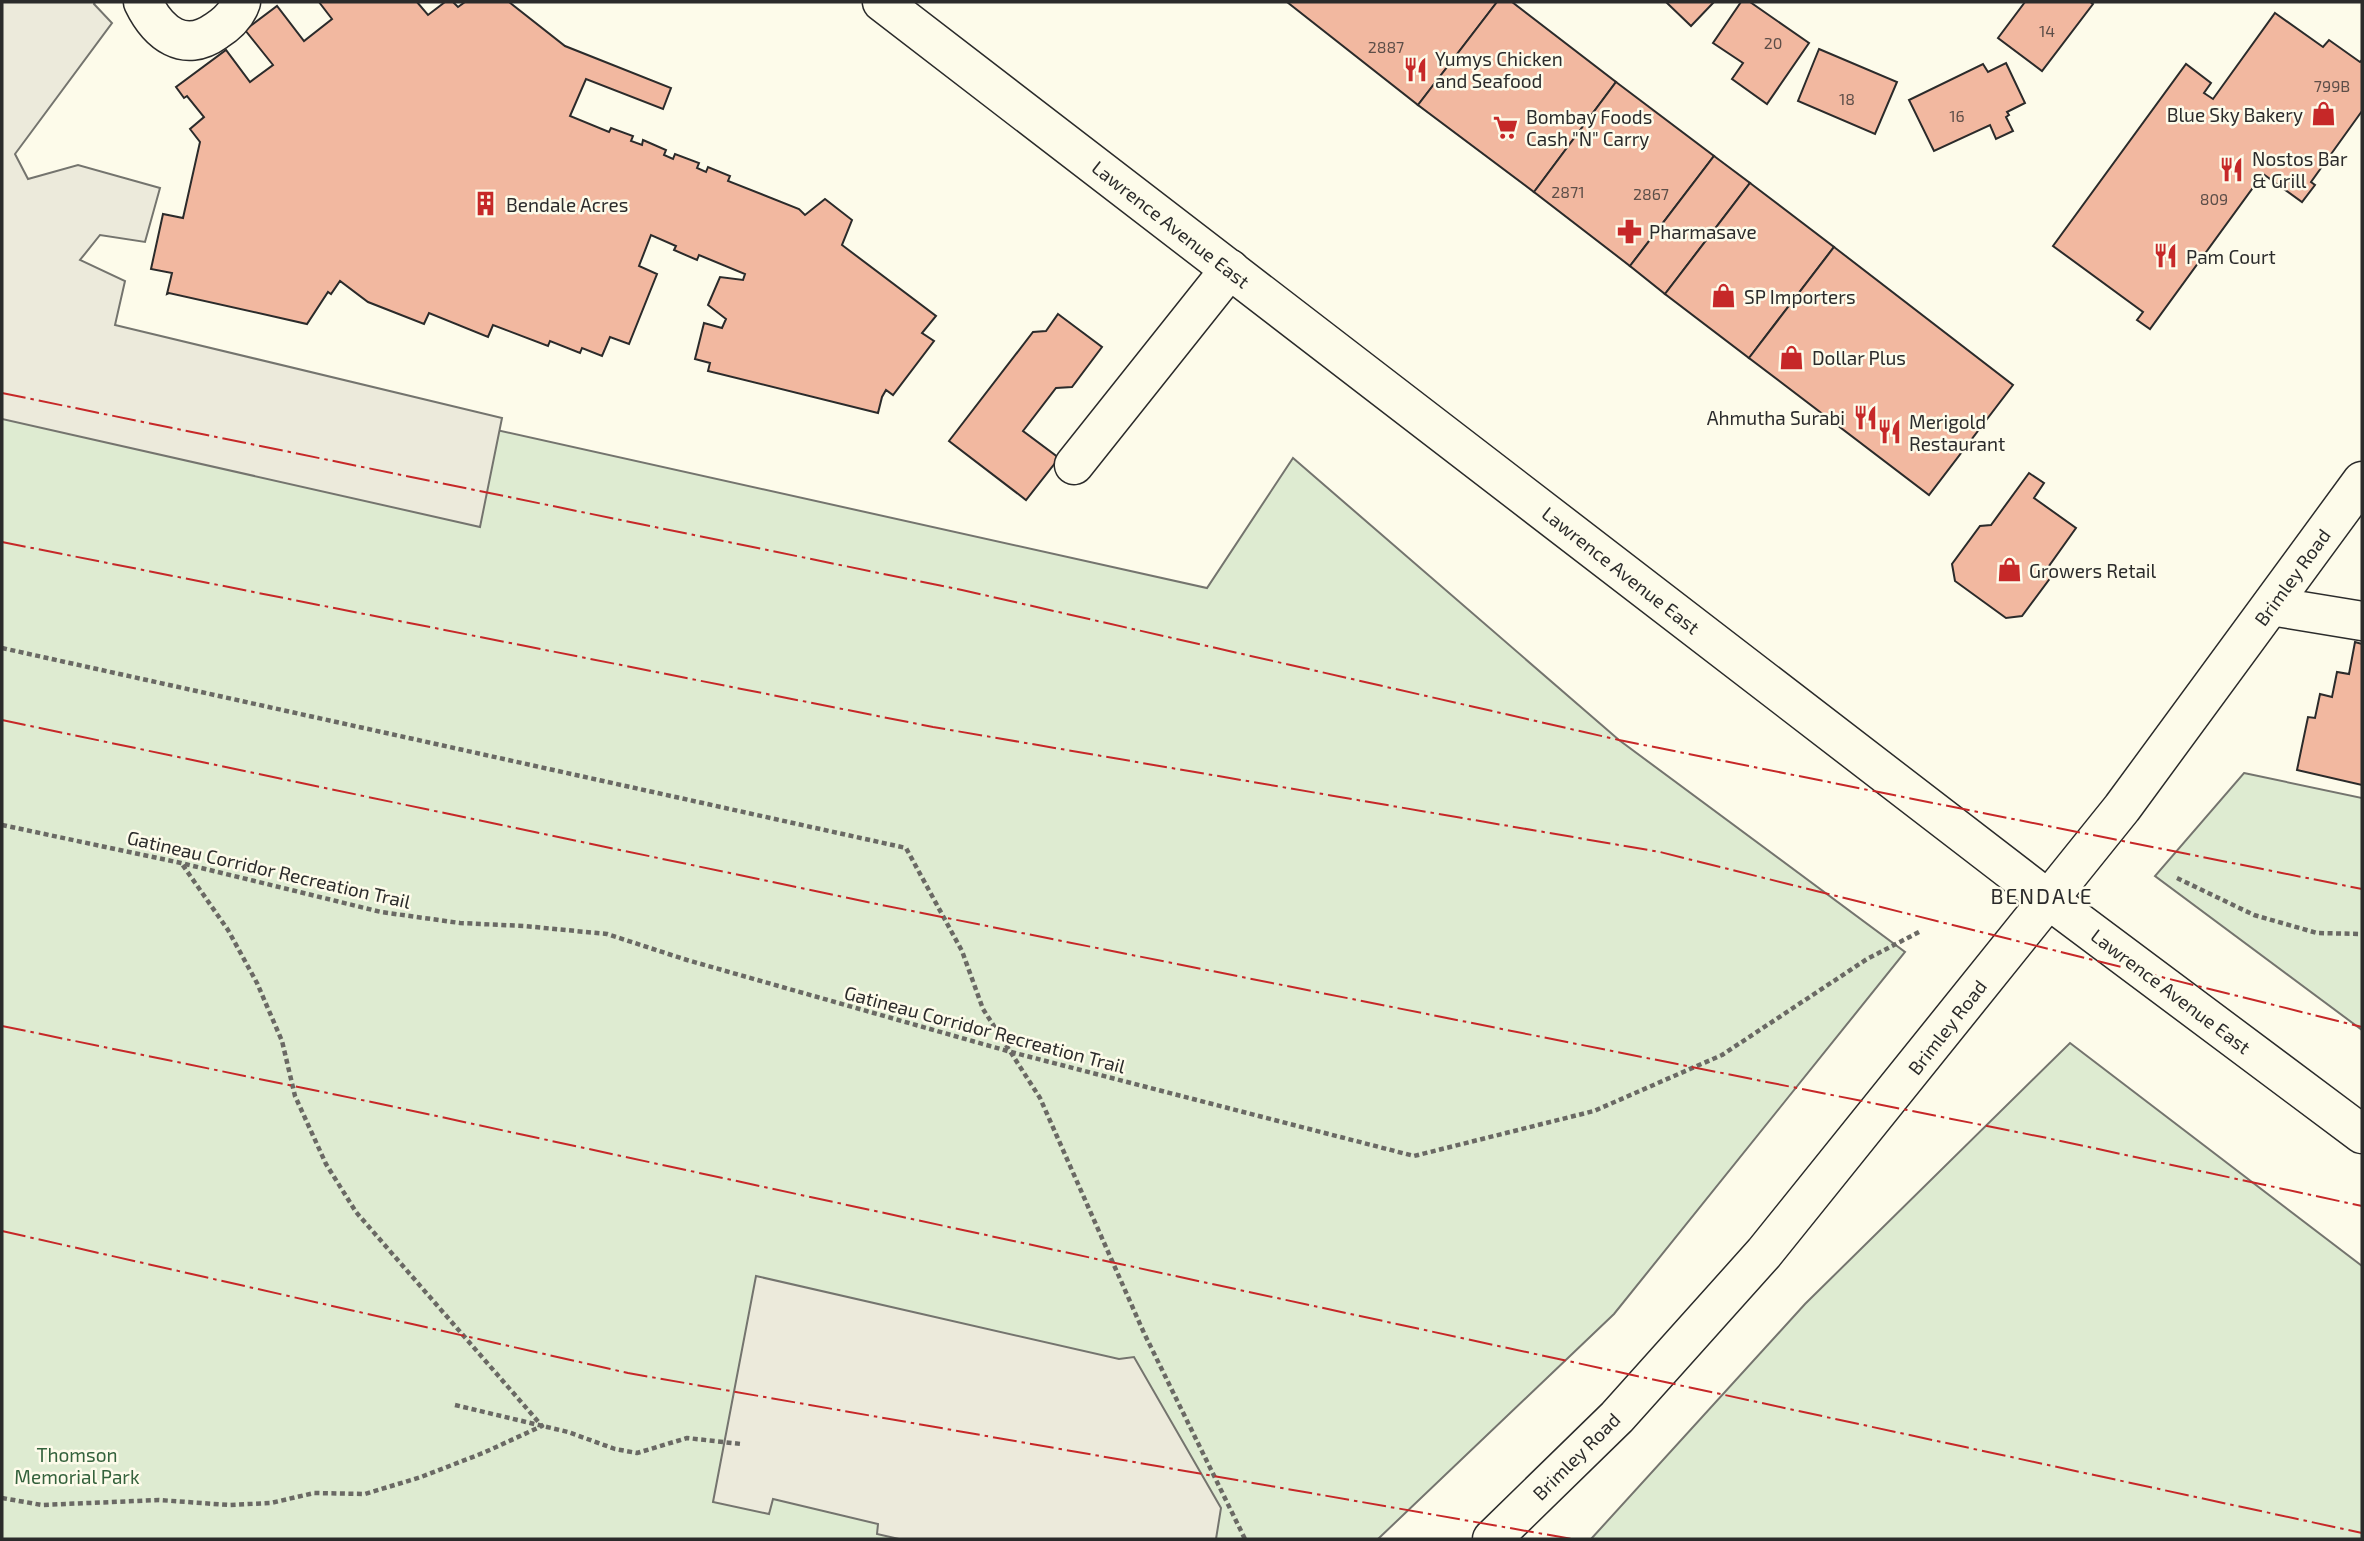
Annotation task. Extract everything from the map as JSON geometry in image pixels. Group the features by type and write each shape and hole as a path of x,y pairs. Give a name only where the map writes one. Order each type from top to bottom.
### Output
{"main road":[{"path":"143,2 163,32 186,41 200,40 220,28 232,17 241,2"},
{"name":"Lawrence Avenue East","path":"882,2 2049,901 2362,1135"},
{"path":"1074,465 1230,269"},
{"name":"Brimley Road","path":"1492,1539 1616,1417 1764,1253 2122,808 2362,481"},
{"path":"2272,606 2362,621"}],"path":[{"path":"2,648 906,848 962,951 983,1009 1040,1098 1144,1333 1245,1539"},
{"name":"Gatineau Corridor Recreation Trail","path":"2,825 181,863 381,912 460,923 607,934 687,960 1011,1052 1414,1156 1594,1111 1722,1055 1867,959 1919,932"},
{"path":"181,863 229,930 257,983 282,1041 295,1096 326,1164 356,1212 542,1426"},
{"path":"2177,878 2254,915 2317,933 2362,934"},
{"path":"455,1405 568,1432 615,1449 637,1453 687,1438 741,1444"},
{"path":"2,1498 42,1505 159,1500 229,1505 271,1503 314,1493 365,1494 434,1472 542,1426"}],"green space":[{"name":"Thomson Memorial Park","path":"2,320 1207,588 1293,458 1619,740 1905,952 1614,1314 1378,1539 2,1539"},
{"path":"2244,773 2362,798 2362,1030 2155,876"},
{"path":"2070,1043 2362,1266 2362,1539 1591,1539 1805,1304"}],"shaded area":[{"path":"2,2 95,2 112,23 15,154 28,179 78,165 160,188 145,242 100,235 80,260 125,281 115,325 502,418 480,527 2,419"},
{"path":"756,1276 1119,1359 1134,1357 1221,1508 1216,1539 899,1539 877,1534 878,1524 773,1499 769,1514 713,1502"}],"building":[{"name":"Bendale Acres","path":"319,2 417,2 428,15 445,2 453,2 458,7 465,2 509,2 565,46 671,88 663,109 586,79 570,116 609,132 611,128 633,136 631,141 642,145 643,140 666,150 664,155 673,159 675,154 699,163 697,168 706,172 708,167 730,176 728,181 799,209 805,215 825,199 852,220 842,245 936,316 922,333 934,341 893,395 886,390 878,413 708,371 710,363 695,359 704,323 722,328 726,319 708,305 720,277 743,280 745,274 699,255 697,260 674,250 676,246 651,235 639,266 657,274 629,344 610,337 602,356 582,348 580,353 550,341 548,346 493,325 488,337 429,313 424,324 368,302 340,281 331,294 328,292 307,324 167,294 172,273 151,269 163,214 183,218 200,142 190,129 204,117 176,87 226,50 250,82 273,65 245,30 277,6 304,41 332,19"},
{"path":"1287,2 1497,2 1418,105"},
{"path":"1497,2 1512,2 1616,82 1534,192 1418,105"},
{"path":"1666,2 1714,2 1691,26"},
{"path":"1741,2 1750,2 1809,43 1767,104 1732,79 1743,63 1713,43"},
{"path":"2025,2 2093,4 2042,71 1998,38"},
{"path":"2275,13 2323,47 2329,40 2360,62 2362,60 2362,111 2311,182 2315,185 2302,202 2263,174 2150,329 2137,320 2143,312 2053,246 2186,64 2211,83 2204,93 2213,99"},
{"path":"1819,49 1897,82 1875,134 1798,101"},
{"path":"2006,63 2025,103 2007,112 2009,115 2006,117 2013,131 1996,139 1990,125 1934,151 1909,100 1983,64 1988,72"},
{"path":"1616,82 1714,156 1630,266 1534,192"},
{"path":"1714,156 1750,183 1665,294 1630,266"},
{"path":"1750,183 1834,247 1749,358 1665,294"},
{"path":"1834,247 2013,385 1929,495 1749,358"},
{"path":"1058,314 1102,347 1072,387 1056,388 1023,431 1059,458 1026,500 949,441 1033,332 1046,331"},
{"path":"2029,473 2044,483 2034,498 2076,528 2049,566 2051,577 2022,616 2006,618 1955,581 1952,564 1980,526 1991,525"},
{"path":"2355,642 2362,644 2362,785 2297,770 2308,717 2315,718 2320,694 2332,697 2337,672 2349,674"}],"power":[{"path":"2,393 962,590 1619,740 2362,889"},
{"path":"2,542 933,727 1660,852 2362,1027"},
{"path":"2,720 877,904 2047,1138 2362,1206"},
{"path":"2,1026 381,1104 2362,1533"},
{"path":"2,1231 628,1373 1572,1539"}],"place":[{"name":"Yumys Chicken and Seafood","path":"1415,69"},
{"name":"Blue Sky Bakery","path":"2323,114"},
{"name":"Bombay Foods Cash \"N\" Carry","path":"1506,127"},
{"name":"Nostos Bar & Grill","path":"2232,169"},
{"name":"Bendale Acres","path":"486,204"},
{"name":"Pharmasave","path":"1629,231"},
{"name":"Pam Court","path":"2166,256"},
{"name":"SP Importers","path":"1724,296"},
{"name":"Dollar Plus","path":"1792,357"},
{"name":"Ahmutha Surabi","path":"1865,417"},
{"name":"Merigold Restaurant","path":"1889,432"},
{"name":"Growers Retail","path":"2009,570"}],"district":[{"name":"BENDALE","path":"2042,895"}]}
